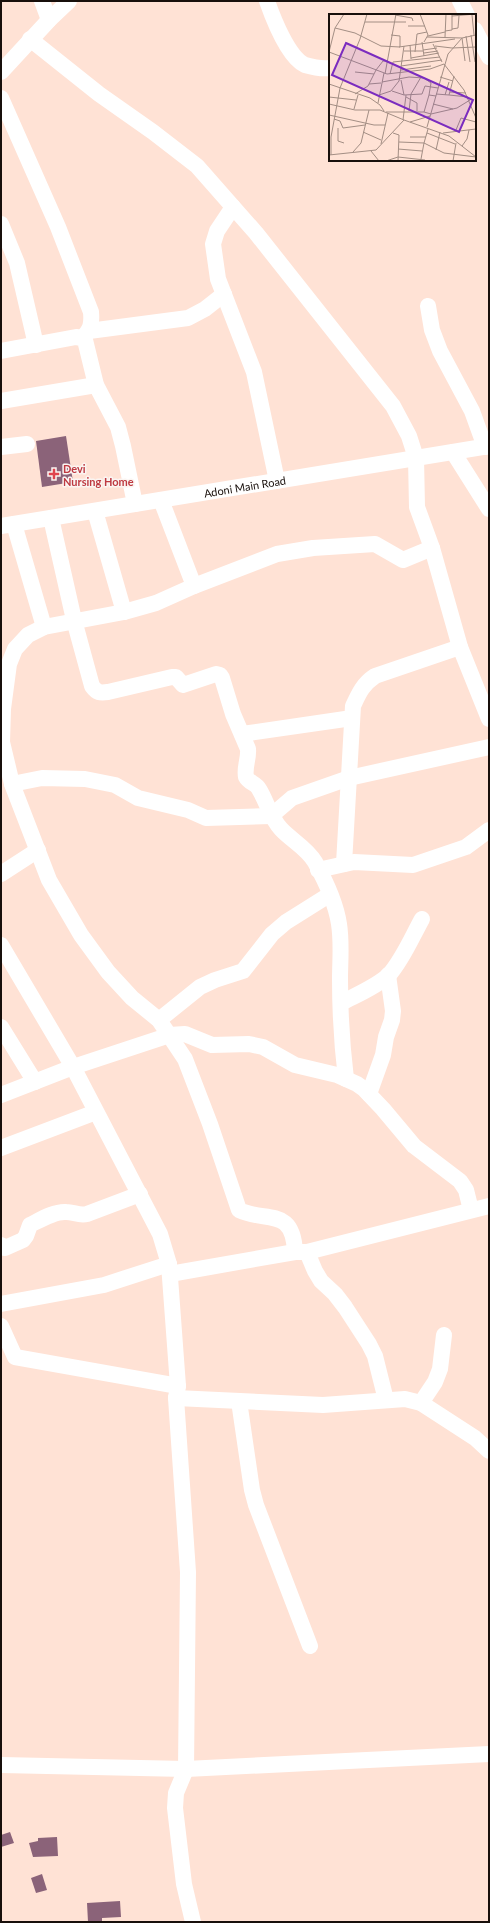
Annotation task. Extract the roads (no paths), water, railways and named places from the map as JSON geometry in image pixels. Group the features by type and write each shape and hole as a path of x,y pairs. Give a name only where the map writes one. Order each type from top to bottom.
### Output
{"street":[{"path":"42,1 49,20"},
{"path":"1,72 30,39 69,1"},
{"path":"267,1 275,23 294,55 305,64 329,68"},
{"path":"460,1 467,14"},
{"path":"476,33 482,50"},
{"path":"30,39 99,94 153,132 197,166 314,304 393,406 409,436 416,458 417,507 432,548 460,647 489,719"},
{"path":"1,98 58,227 91,312 92,324 85,334 96,385 118,428 135,504"},
{"path":"233,207 217,231 213,244 218,278 254,372 277,481"},
{"path":"1,224 17,263 36,345"},
{"path":"1,351 85,334 188,318 205,310 224,294"},
{"path":"428,306 432,330 440,351 472,412 487,447"},
{"path":"1,401 96,385"},
{"path":"1,447 27,444"},
{"name":"Adoni Main Road","path":"8,525 487,447"},
{"path":"452,452 489,509"},
{"path":"161,500 194,586"},
{"path":"95,511 124,612"},
{"path":"50,518 74,620 92,686 95,691 100,693 108,692 172,677 179,679 183,685 216,674 220,675 225,683 233,714 249,755 245,767 246,777 259,788 271,816 291,840 304,850 314,861 329,895 339,924 341,948 341,1003 346,1079"},
{"path":"8,525 44,627"},
{"path":"386,1400 375,1356 369,1344 345,1307 322,1281 301,1252 292,1232 283,1222 274,1217 245,1213 239,1210 210,1124 185,1060 159,1020 132,998 108,972 81,935 49,880 12,784 2,742 3,695 9,664 15,649 28,635 44,627 74,620 124,612 156,603 194,586 277,554 306,549 375,544 403,560 432,548"},
{"path":"344,864 353,706 365,682 375,676 460,647"},
{"path":"242,734 352,718"},
{"path":"12,784 42,778 86,779 115,785 138,798 188,810 206,818 271,816 292,798 349,778 489,747"},
{"path":"318,870 354,862 413,865 466,847 489,830"},
{"path":"1,874 38,850"},
{"path":"159,1020 200,988 215,980 243,971 272,934 286,922 329,895"},
{"path":"341,1003 375,985 388,975 400,959 422,919"},
{"path":"1,945 73,1067 140,1194 160,1234 170,1269 188,1572 186,1769 176,1793 175,1808 184,1884 193,1922"},
{"path":"369,1094 383,1055 386,1037 392,1020 393,1011 388,975"},
{"path":"1,1027 35,1082"},
{"path":"1,1095 73,1067 170,1035 185,1034 212,1045 249,1044 263,1047 295,1066 337,1075 357,1084 369,1094 414,1146 460,1181 466,1190 472,1210"},
{"path":"1,1148 96,1112"},
{"path":"1,1245 5,1248 23,1240 30,1225 60,1212 82,1215 88,1214 140,1194"},
{"path":"1,1304 104,1284 170,1269 301,1252 489,1206"},
{"path":"1,1326 15,1356 177,1392 239,1401 323,1405 405,1399 422,1403 474,1438 489,1451"},
{"path":"422,1403 436,1382 440,1369 444,1335"},
{"path":"239,1401 251,1483 256,1505 310,1646"},
{"path":"1,1765 186,1769 489,1754"}],"place":[{"name":"Devi Nursing Home","path":"54,474"}]}
